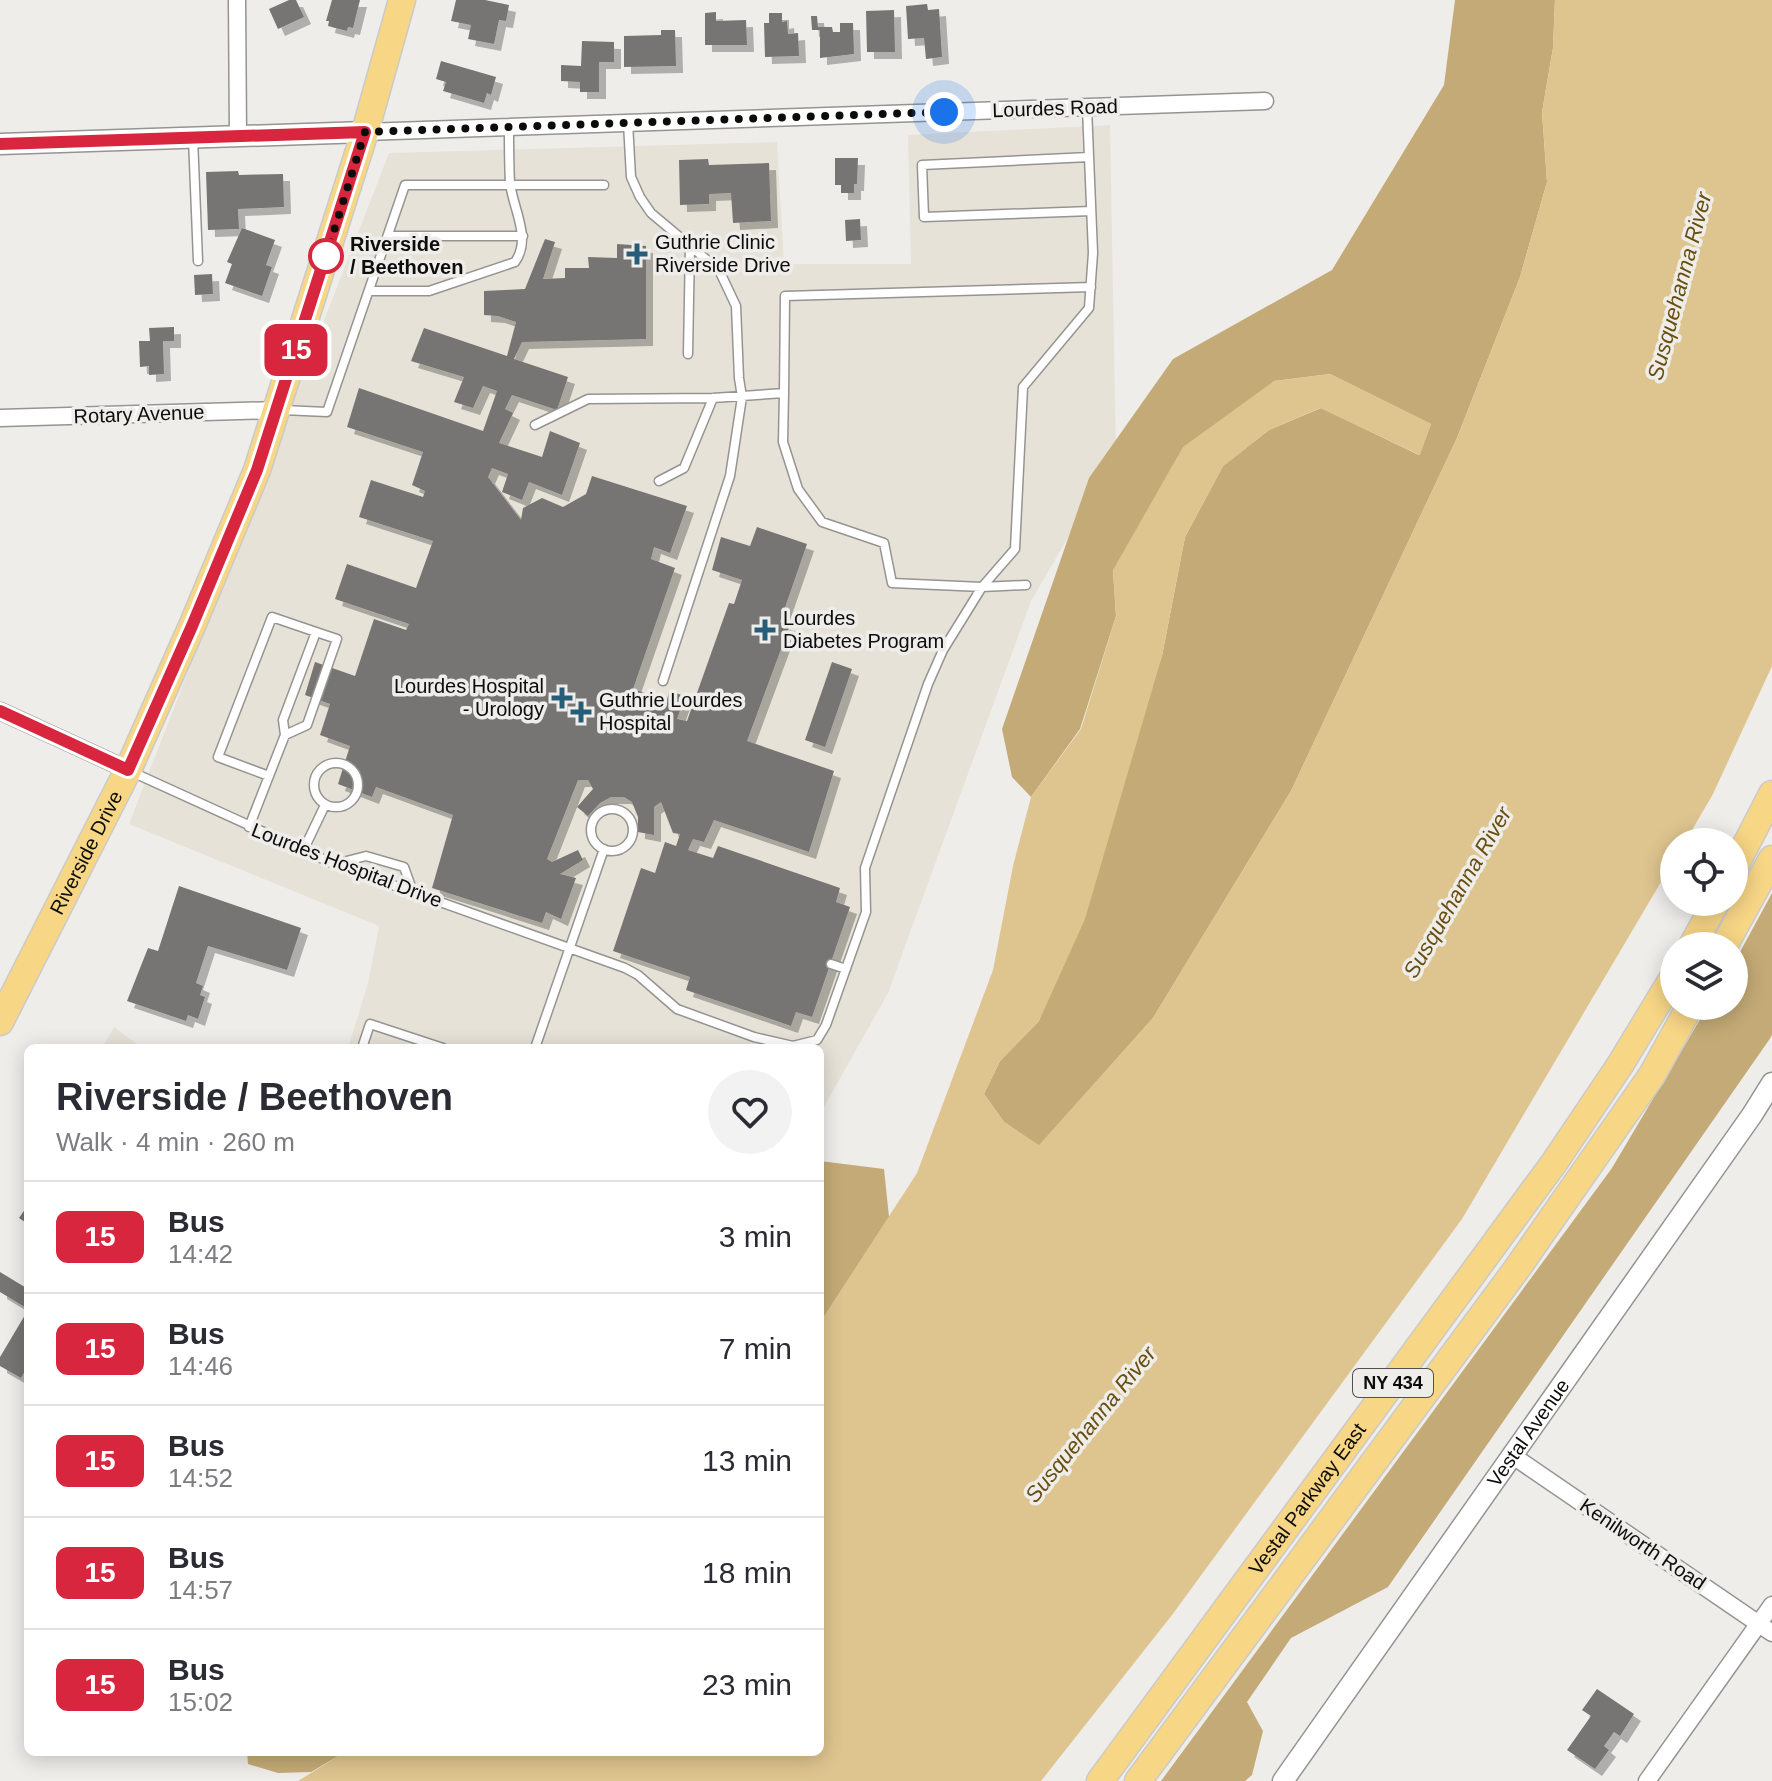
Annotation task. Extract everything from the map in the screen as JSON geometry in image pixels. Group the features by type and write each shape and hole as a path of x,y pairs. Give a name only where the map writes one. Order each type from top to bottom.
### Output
{"main road":[{"name":"Riverside Drive","path":"0,1022 128,770 257,470 365,132 402,0"},
{"path":"1748,841 1772,794"},
{"path":"1732,932 1772,859"},
{"name":"Vestal Parkway East","path":"1100,1781 1554,1163 1660,999"},
{"name":"Vestal Parkway East","path":"1138,1781 1516,1270 1652,1075 1682,1020"}],"street":[{"path":"237,0 238,135"},
{"name":"Lourdes Road","path":"365,132 1265,101"},
{"path":"0,144 365,132"},
{"name":"Rotary Avenue","path":"0,418 277,410"},
{"path":"0,711 128,770"},
{"name":"Vestal Avenue","path":"1283,1781 1772,1083"},
{"name":"Kenilworth Road","path":"1513,1456 1766,1628"},
{"path":"1647,1781 1766,1628 1772,1605"}],"lane":[{"path":"831,964 846,969 866,912 865,868 913,725 943,650 982,587 1015,549 1023,387 1089,308 1093,253 1087,107"},
{"path":"628,122 631,177 640,197 651,213 719,270 736,306 742,397 730,476 663,681"},
{"path":"370,291 429,291 509,265 519,256 523,236 510,185 509,126"},
{"path":"193,137 198,261"},
{"path":"1089,157 922,165 924,217 1091,211"},
{"path":"277,410 327,412 405,185 604,185"},
{"path":"388,236 523,236"},
{"path":"688,354 690,245"},
{"path":"1026,585 982,587 892,583 884,543 822,522 798,489 783,442 785,296 1091,287"},
{"path":"535,425 588,399 713,398 784,393"},
{"path":"659,481 684,468 713,398"},
{"path":"269,776 218,757 272,617 337,639 307,725 285,735"},
{"path":"249,827 285,735 283,720 316,632"},
{"path":"326,765 345,765 358,780 356,795 346,806 325,805 315,794 316,774 326,765"},
{"name":"Lourdes Hospital Drive","path":"128,770 334,864 571,947 638,975 677,1009 754,1037 784,1044"},
{"path":"303,851 325,805"},
{"path":"612,809 625,813 633,824 632,838 617,851 604,849 594,840 594,820 612,809"},
{"path":"536,1044 604,849"},
{"path":"334,864 366,856 404,867 413,892"},
{"name":"Lourdes Hospital Drive","path":"801,1044 817,1040 826,1025 846,969"},
{"path":"363,1044 370,1024 431,1044"},
{"path":"751,1044 754,1037"}],"shaded area":[{"path":"1455,0 1555,0 1553,48 1542,112 1547,182 1520,277 1457,438 1291,791 1153,1018 1039,1146 1004,1122 984,1094 1000,1061 1039,1021 1162,656 1185,537 1223,466 1269,430 1321,408 1419,455 1431,424 1330,374 1274,381 1113,570 1116,616 1080,729 1031,797 1012,777 1002,729 1089,478 1173,359 1332,270 1444,85"},
{"name":"Guthrie Lourdes Hospital","path":"1110,125 1116,455 1031,601 888,993 824,1107 824,1044 349,1044 368,983 379,926 129,824 389,153 777,142 784,264 911,264 908,135"},
{"path":"1772,893 1772,1035 1769,1040 1388,1587 1291,1638 1247,1702 1263,1731 1252,1775 1245,1781 1161,1781 1612,1168 1700,1020 1748,1020 1748,937"},
{"path":"114,1027 137,1044 104,1044"},
{"path":"824,1162 884,1169 889,1217 824,1317"},
{"path":"247,1756 338,1756 311,1772 278,1773 248,1764"}],"water":[{"name":"Susquehanna River","path":"1555,0 1772,0 1772,666 1713,794 1693,828 1660,828 1660,884 1462,1219 1172,1615 1041,1781 298,1781 339,1756 824,1756 824,1317 917,1173 993,970 1013,866 1031,797 1081,729 1116,616 1113,570 1183,447 1274,381 1330,374 1431,424 1420,455 1320,408 1269,430 1223,466 1185,537 1162,656 1085,919 1039,1021 1000,1061 984,1094 1004,1122 1039,1145 1153,1018 1291,791 1457,438 1520,277 1547,182 1542,112 1553,48"}],"building":[{"path":"296,0 304,17 278,29 269,9"},
{"path":"332,0 360,0 353,28 348,27 347,31 328,26 329,21 326,21"},
{"path":"456,0 485,0 509,5 506,21 499,20 494,44 468,39 471,25 451,21"},
{"path":"927,4 928,10 939,9 942,57 926,59 924,38 908,39 906,6"},
{"path":"894,10 895,52 867,52 866,11"},
{"path":"716,12 716,21 746,20 747,45 705,45 705,13"},
{"path":"769,13 782,13 782,22 787,21 788,34 798,33 799,56 765,57 764,23 769,23"},
{"path":"811,16 817,16 818,27 832,27 833,32 840,32 840,23 853,23 854,54 820,58 820,30 812,30"},
{"path":"661,30 675,30 676,66 624,67 624,36 661,35"},
{"path":"582,41 614,42 614,62 599,62 599,92 580,92 580,82 561,81 561,65 581,66"},
{"path":"441,61 496,77 491,95 487,93 484,103 443,91 446,82 436,79"},
{"path":"835,158 858,158 854,193 841,193 841,185 835,185"},
{"path":"708,159 709,165 769,163 771,221 733,223 731,193 709,194 709,204 680,205 679,160"},
{"path":"238,171 239,175 283,174 284,207 238,209 239,229 208,230 206,172"},
{"path":"860,219 861,240 846,241 845,220"},
{"path":"242,228 275,240 266,265 272,267 262,296 225,283 232,264 227,262"},
{"path":"545,239 555,242 543,279 565,278 565,268 589,268 588,257 617,258 617,244 646,246 646,339 522,342 514,359 568,377 557,410 512,395 505,409 513,413 499,443 542,457 550,431 580,443 562,495 529,482 522,500 502,492 508,474 492,468 488,477 521,520 523,508 542,498 563,507 586,494 592,476 687,506 670,553 654,547 651,559 675,568 633,689 667,700 669,691 685,696 677,719 687,721 729,603 734,604 742,580 712,570 721,537 750,546 757,527 807,544 780,622 790,625 747,741 834,771 809,852 714,820 704,842 693,839 688,850 713,858 718,846 840,888 836,902 850,907 812,1017 796,1012 791,1026 686,990 690,977 613,951 641,868 655,873 665,842 676,846 680,834 673,833 661,802 654,807 654,835 638,832 638,817 632,802 624,797 611,797 588,816 577,807 593,789 588,780 578,780 547,859 552,862 578,850 583,860 560,874 576,878 561,919 546,912 542,923 432,888 453,815 376,787 372,797 338,784 350,746 320,735 330,704 305,695 315,662 355,676 374,619 406,630 409,624 335,599 347,564 416,588 433,541 359,517 371,480 423,497 425,491 412,485 423,452 347,427 359,388 483,431 497,391 483,386 473,408 454,402 464,377 411,361 424,328 507,356 516,322 484,315 484,291 525,289"},
{"path":"212,274 213,294 195,295 194,275"},
{"path":"174,327 174,341 163,341 164,374 149,375 149,366 140,367 139,341 150,341 149,328"},
{"path":"832,662 852,669 825,747 805,740"},
{"path":"179,886 301,928 287,970 208,946 196,983 203,986 200,995 205,997 198,1019 188,1015 186,1021 127,1001 148,948 158,951"},
{"path":"0,1272 24,1287 24,1307 0,1292"},
{"path":"24,1317 24,1373 21,1378 0,1366 0,1357"},
{"path":"1597,1689 1634,1714 1620,1736 1614,1732 1604,1746 1609,1750 1595,1769 1567,1750 1591,1716 1582,1710"}],"bus line":[{"name":"15","path":"0,144 365,132 257,470 128,770 0,711"}],"place":[{"name":"Guthrie Clinic Riverside Drive","path":"637,254"},
{"name":"Riverside / Beethoven","path":"326,256"},
{"name":"Lourdes Diabetes Program","path":"765,630"},
{"name":"Lourdes Hospital - Urology","path":"562,698"},
{"name":"Guthrie Lourdes Hospital","path":"581,712"}],"route":[{"path":"326,256 365,132 944,112"}]}
